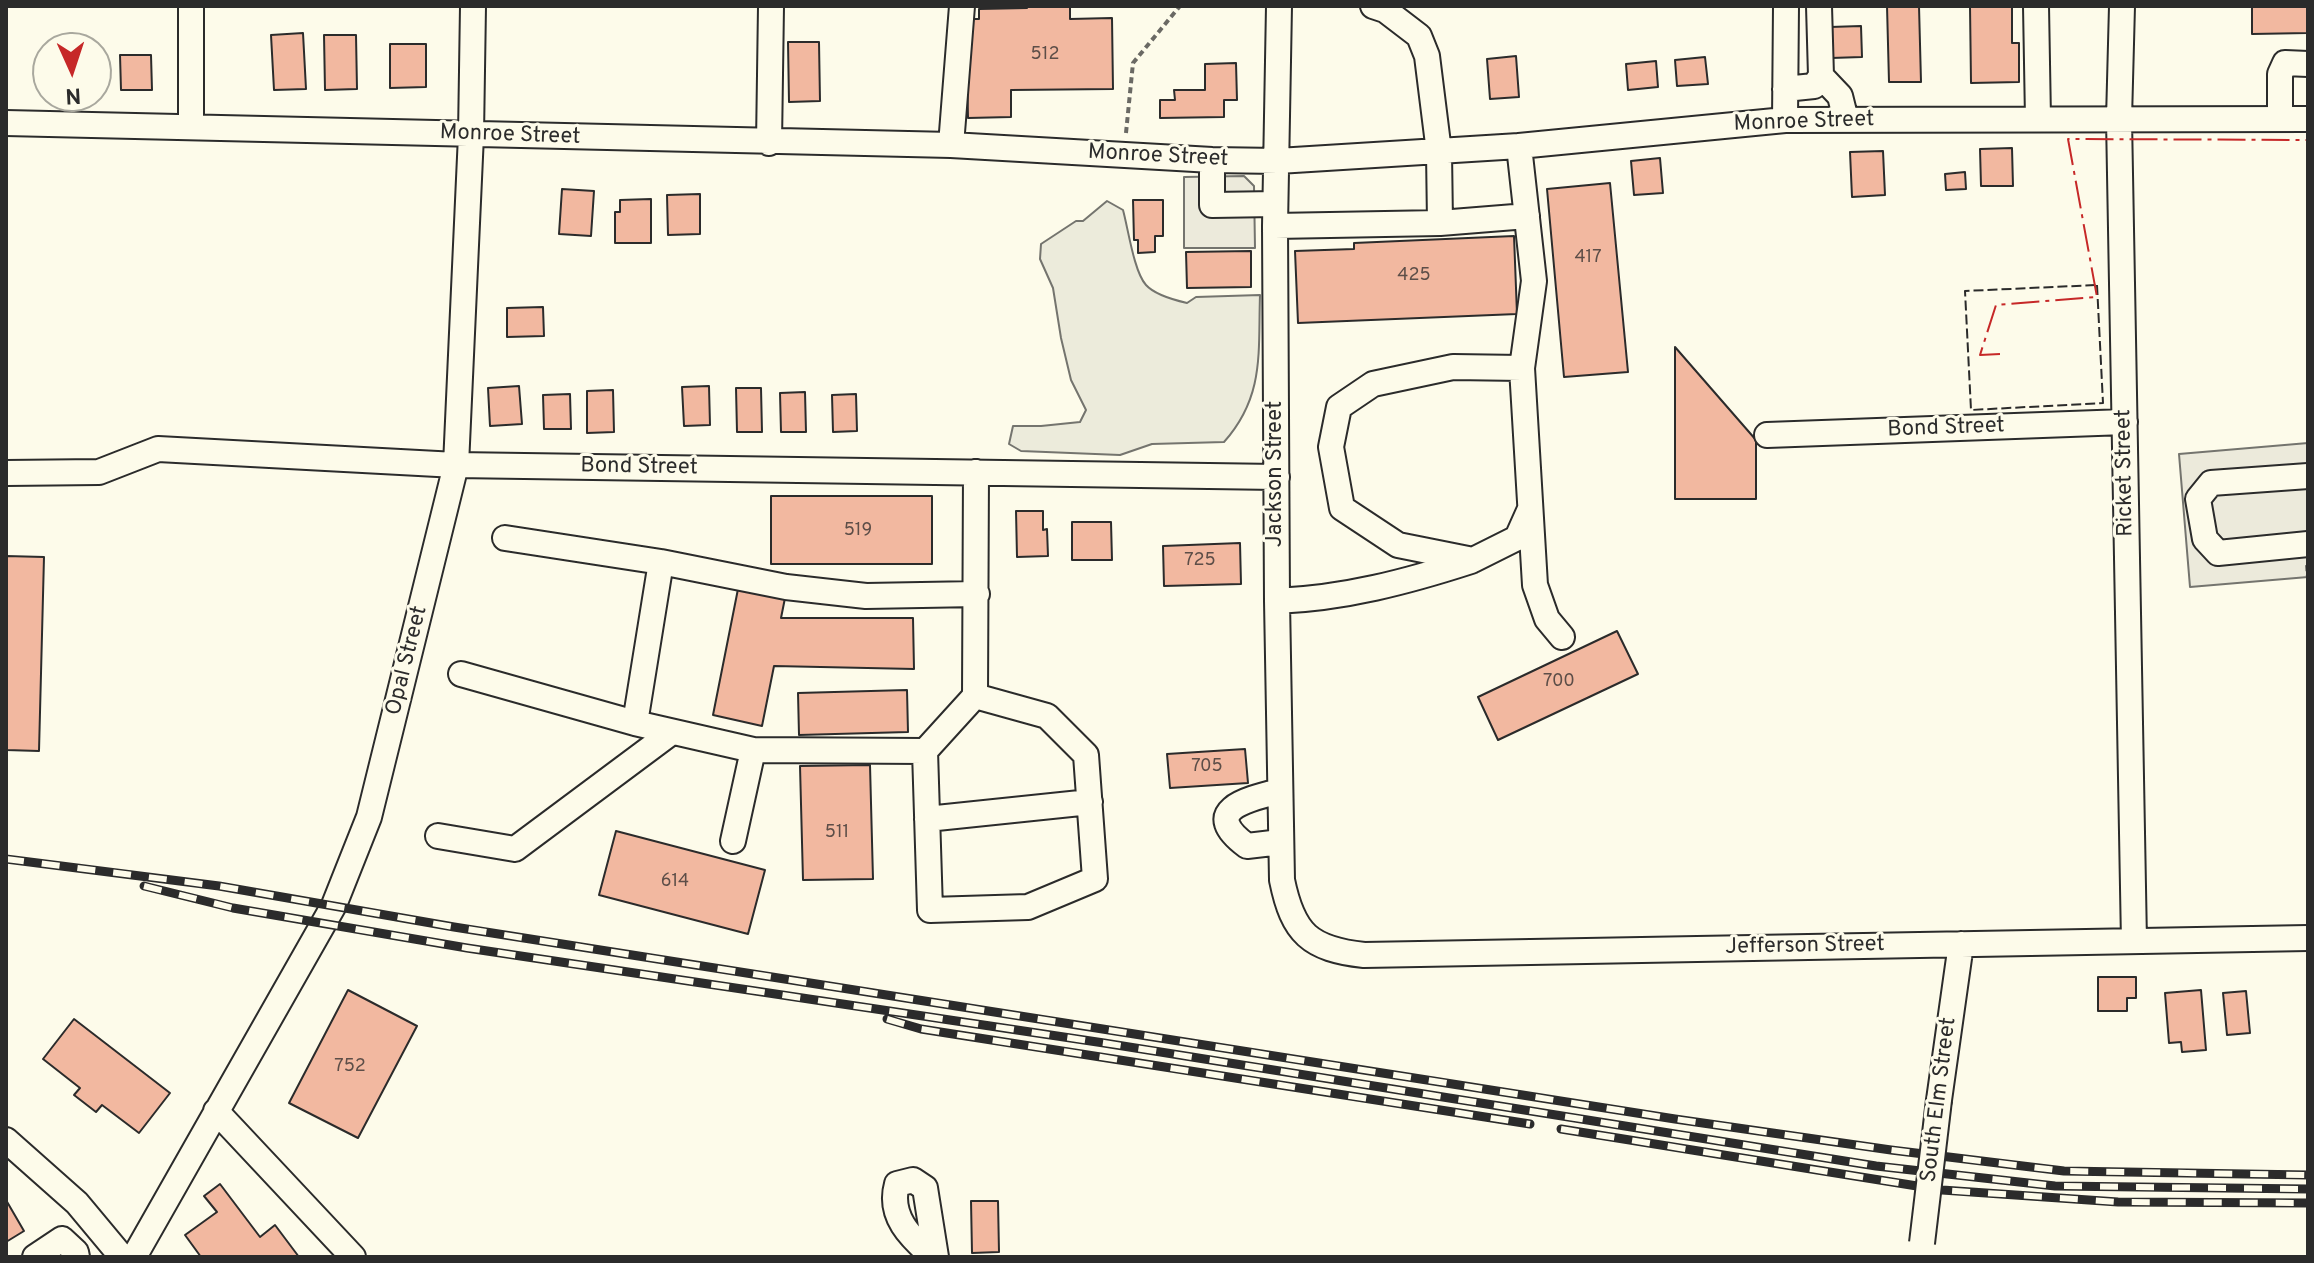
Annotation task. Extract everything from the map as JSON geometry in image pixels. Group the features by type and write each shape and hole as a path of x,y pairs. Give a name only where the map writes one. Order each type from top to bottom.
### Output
{"street":[{"path":"191,6 191,127"},
{"name":"Opal Street","path":"134,1257 334,905 369,817 456,465 471,135 473,6"},
{"path":"769,143 771,6"},
{"path":"951,145 962,6"},
{"name":"Jackson Street","path":"1279,6 1275,215 1282,880 1288,911 1306,936"},
{"path":"1373,6 1385,10 1419,36 1427,56 1439,152 1440,223"},
{"path":"1785,120 1786,6"},
{"path":"1785,89 1814,86 1821,76 1819,6"},
{"path":"2036,6 2038,119"},
{"name":"Ricket Street","path":"2122,6 2119,119 2134,941"},
{"path":"2280,119 2280,74 2285,63 2308,64"},
{"path":"1821,76 1840,96 1846,120"},
{"name":"Monroe Street","path":"6,123 951,145 1278,161 1519,146 1785,120 2308,119"},
{"path":"1519,146 1534,281 1522,368 1535,585 1547,619 1562,637"},
{"path":"1212,160 1212,205 1275,215 1440,223 1527,216"},
{"path":"1473,560 1398,545 1342,508 1331,447 1339,407 1373,384 1453,367 1522,368"},
{"name":"Bond Street","path":"1767,435 2125,422"},
{"name":"Bond Street","path":"6,473 99,472 158,449 456,465 1277,477"},
{"path":"975,696 1047,716 1086,755 1095,879 1028,907 930,910 925,751 975,696 976,472"},
{"path":"2308,476 2211,483 2198,499 2205,539 2218,553 2308,544"},
{"path":"1277,601 1322,599 1366,591 1473,560 1517,538 1530,509"},
{"path":"505,538 661,562 786,587 866,596 977,594"},
{"path":"635,723 661,562"},
{"path":"461,674 635,723 753,750 925,751"},
{"path":"438,836 515,849 672,732"},
{"path":"733,841 753,750"},
{"path":"1280,791 1236,804 1226,818 1231,834 1247,846 1281,842"},
{"path":"927,819 1090,802"},
{"name":"Jefferson Street","path":"1306,936 1333,952 1364,955 2308,938"},
{"name":"South Elm Street","path":"1922,1250 1961,944"},
{"path":"216,1111 353,1257"},
{"path":"6,1140 82,1209 122,1257"},
{"path":"35,1257 69,1248 82,1209"}],"path":[{"path":"1124,155 1133,63 1180,6"}],"shaded area":[{"path":"1244,176 1254,186 1255,248 1184,248 1184,177"},
{"path":"1107,201 1123,210 1138,270 1154,292 1187,303 1196,297 1260,295 1259,354 1253,390 1247,408 1224,442 1152,444 1120,455 1021,451 1009,444 1013,426 1080,422 1086,410 1071,380 1053,288 1040,259 1041,244 1076,221 1083,221"},
{"path":"2308,443 2308,577 2190,587 2179,454"}],"building":[{"path":"1070,6 1070,19 1112,18 1113,89 1011,90 1011,117 968,118 966,19 979,19 979,9"},
{"path":"1887,6 1919,6 1921,82 1889,82"},
{"path":"1970,6 2012,6 2012,43 2019,43 2019,82 1971,83"},
{"path":"2252,6 2308,6 2308,33 2252,34"},
{"path":"1861,26 1862,57 1831,58 1830,27"},
{"path":"303,33 306,89 274,90 271,35"},
{"path":"324,35 356,35 357,89 325,90"},
{"path":"788,42 819,42 820,101 789,102"},
{"path":"390,44 426,44 426,87 390,88"},
{"path":"120,55 151,55 152,90 121,90"},
{"path":"1516,56 1519,97 1490,99 1487,59"},
{"path":"1705,57 1708,84 1677,86 1675,60"},
{"path":"1656,61 1658,87 1628,90 1626,64"},
{"path":"1236,63 1237,100 1224,100 1224,117 1160,118 1160,100 1175,100 1174,90 1205,90 1205,64"},
{"path":"2012,148 2013,186 1981,186 1980,149"},
{"path":"1883,151 1885,195 1852,197 1850,152"},
{"path":"1660,158 1663,193 1634,195 1631,161"},
{"path":"1965,172 1966,189 1946,190 1945,174"},
{"path":"1610,183 1628,372 1564,377 1547,189"},
{"path":"562,189 594,191 591,236 559,234"},
{"path":"700,194 700,234 668,235 667,195"},
{"path":"651,199 651,243 615,243 615,212 620,212 620,200"},
{"path":"1133,200 1163,200 1163,236 1155,236 1155,252 1138,253 1138,240 1134,240"},
{"path":"1514,236 1517,314 1298,323 1295,251 1354,249 1354,243"},
{"path":"1251,251 1251,287 1187,288 1186,252"},
{"path":"543,307 544,336 507,337 507,308"},
{"path":"1675,347 1756,440 1756,499 1675,499"},
{"path":"519,386 522,424 490,426 488,388"},
{"path":"709,386 710,425 684,426 682,387"},
{"path":"736,388 761,388 762,432 737,432"},
{"path":"613,390 614,432 587,433 587,391"},
{"path":"805,392 806,432 781,432 780,393"},
{"path":"570,394 571,429 544,429 543,395"},
{"path":"856,394 857,431 833,432 832,395"},
{"path":"771,496 932,496 932,564 771,564"},
{"path":"1016,511 1043,511 1048,556 1017,557"},
{"path":"1072,522 1111,522 1112,560 1072,560"},
{"path":"1240,543 1241,584 1164,586 1163,546"},
{"path":"6,556 44,557 39,751 6,750"},
{"path":"738,589 785,598 781,618 913,618 914,669 774,666 762,726 713,715"},
{"path":"1617,631 1638,674 1498,740 1478,697"},
{"path":"907,690 908,732 799,735 798,693"},
{"path":"1245,749 1248,783 1170,788 1167,754"},
{"path":"870,765 873,879 803,880 800,766"},
{"path":"616,831 765,870 748,934 599,895"},
{"path":"2098,977 2136,977 2136,998 2127,998 2127,1011 2098,1011"},
{"path":"348,990 417,1026 358,1138 289,1103"},
{"path":"2201,990 2206,1050 2182,1052 2181,1042 2169,1043 2165,993"},
{"path":"2246,991 2250,1033 2227,1035 2223,993"},
{"path":"74,1019 170,1093 139,1133 102,1105 96,1112 74,1095 80,1088 43,1059"},
{"path":"220,1184 260,1237 275,1225 299,1257 201,1257 185,1235 217,1212 204,1196"},
{"path":"6,1200 24,1231 6,1242"},
{"path":"971,1201 998,1201 999,1252 972,1253"}],"railway":[{"path":"6,859 219,886 454,927 1675,1119 1891,1150 2064,1171 2308,1175"},
{"path":"144,886 233,908 467,948 1104,1043 1876,1166 2055,1186 2308,1189"},
{"path":"887,1019 921,1029 1530,1124"},
{"path":"1561,1129 1942,1190 2118,1202 2308,1203"}],"fence":[{"path":"2097,285 2103,403 1971,410 1965,291 2097,285"}],"power":[{"path":"2000,354 1980,355 1996,305 2097,297 2068,139 2308,140"}]}
